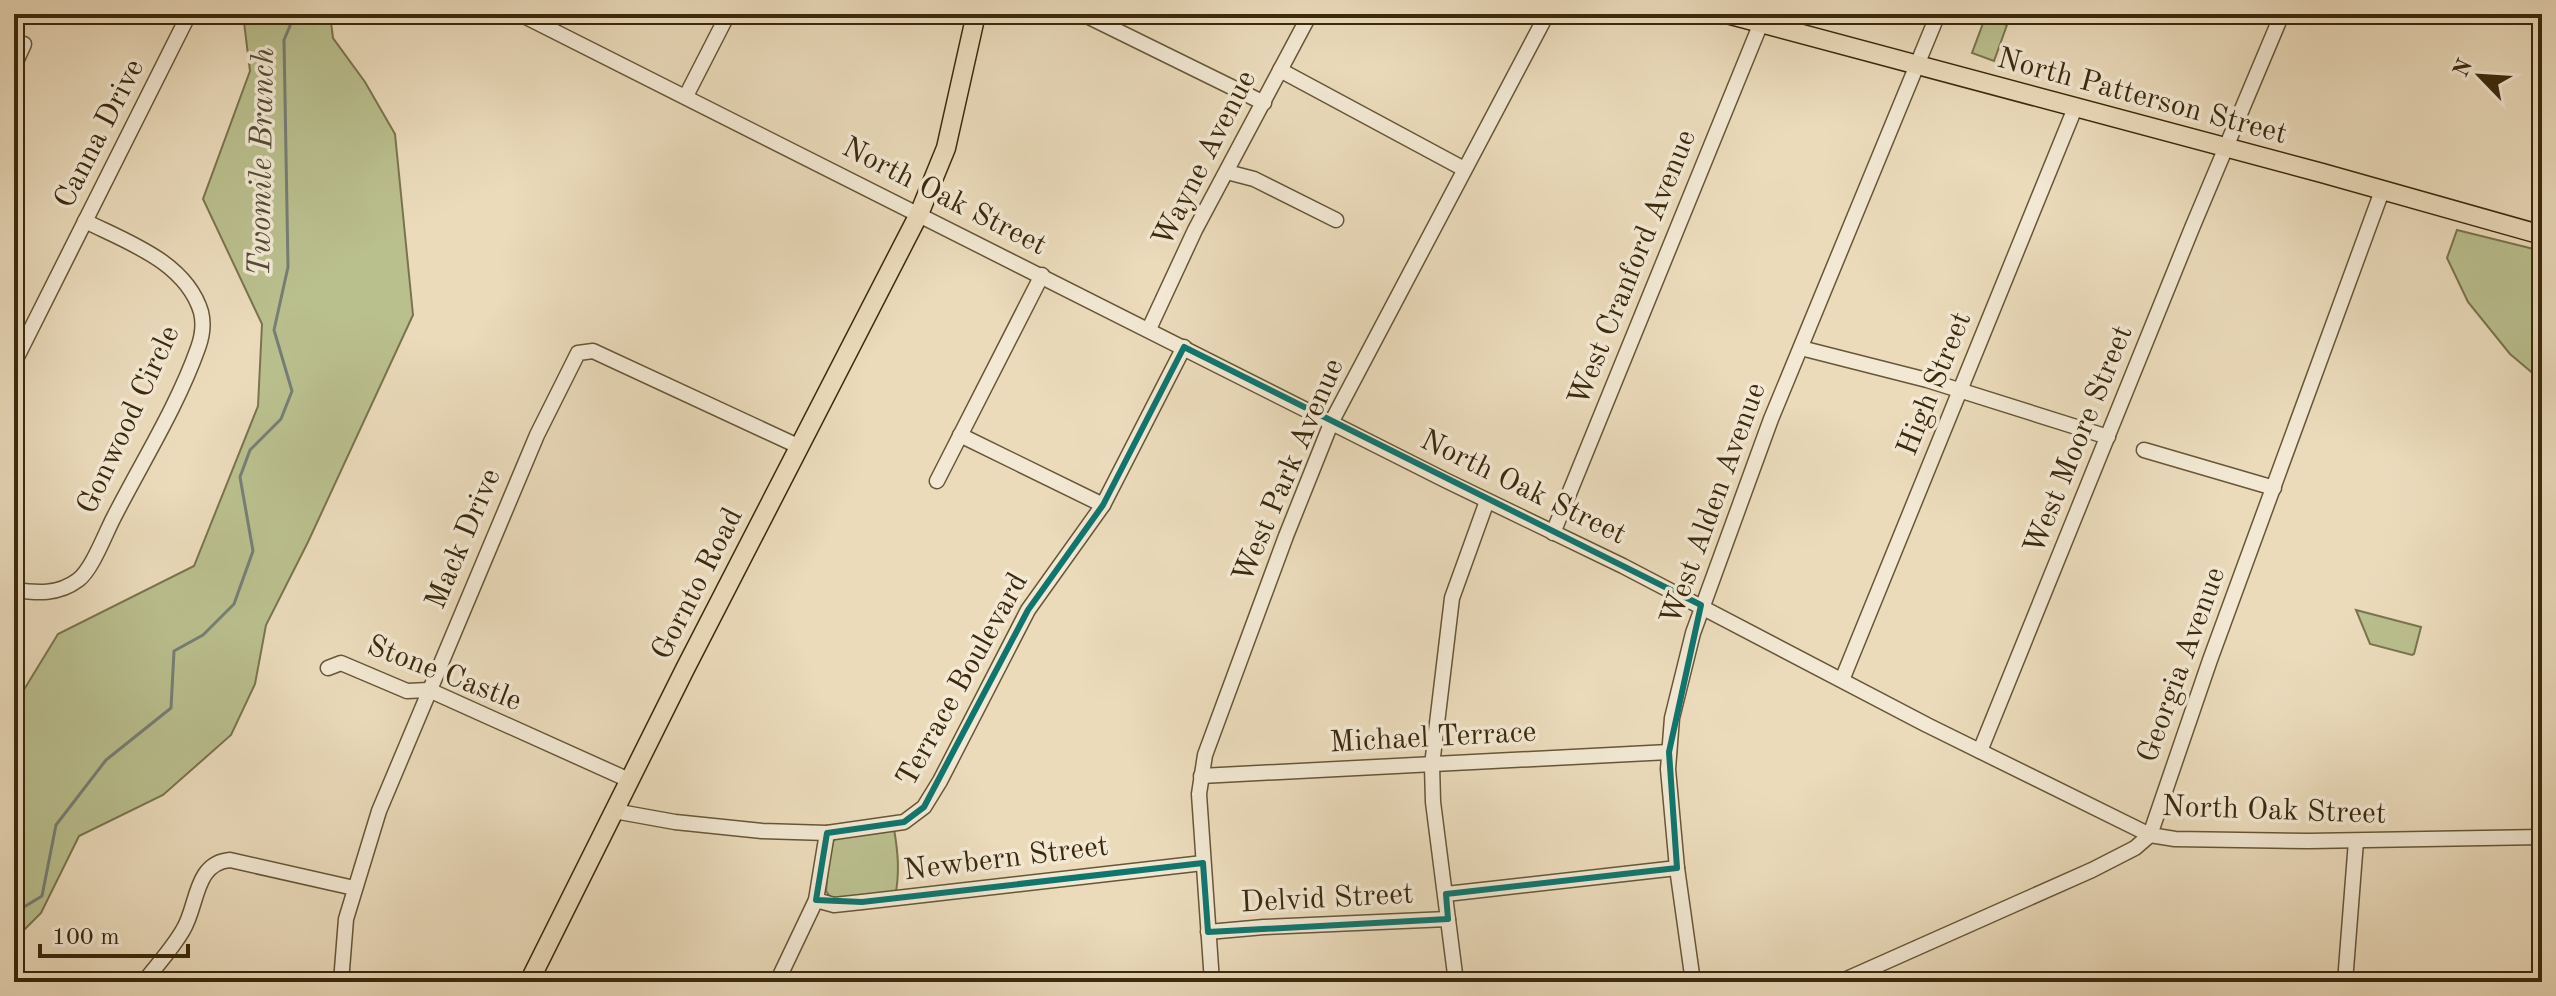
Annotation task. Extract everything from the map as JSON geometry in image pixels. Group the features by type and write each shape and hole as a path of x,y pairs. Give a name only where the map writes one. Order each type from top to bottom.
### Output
{"main road":[{"name":"Gornto Road","path":"529,982 919,214 946,148 976,14"},
{"name":"North Patterson Street","path":"1727,14 2542,235"}],"street":[{"name":"Canna Drive","path":"14,363 189,14"},
{"name":"North Oak Street","path":"520,14 1487,501 1701,605 1980,751 2150,835 2175,839 2356,841 2542,837"},
{"path":"686,96 728,14"},
{"path":"1083,14 1264,103"},
{"name":"Wayne Avenue","path":"1149,329 1195,230 1310,14"},
{"name":"West Park Avenue","path":"1212,982 1199,794 1205,755 1332,421 1547,14"},
{"name":"West Alden Avenue","path":"1693,982 1677,868 1669,752 1672,718 1701,605 1801,348 1938,14"},
{"name":"West Moore Street","path":"1980,751 2282,14"},
{"name":"West Cranford Avenue","path":"1553,533 1752,19"},
{"path":"14,66 24,44"},
{"path":"1280,70 1464,169"},
{"name":"High Street","path":"1842,680 2075,108"},
{"path":"1227,172 1254,179 1336,220"},
{"name":"Georgia Avenue","path":"2150,835 2210,660 2382,191"},
{"name":"Gonwood Circle","path":"14,590 47,593 81,579 173,402 201,334 200,311 187,285 176,273 151,255 85,221"},
{"path":"937,481 1042,275"},
{"name":"Terrace Boulevard","path":"614,811 675,822 762,831 827,833 904,822 924,807 1028,610 1103,505 1184,347"},
{"path":"1801,348 1960,390 2108,437"},
{"name":"Mack Drive","path":"341,982 346,919 379,811 537,435 578,353 593,351 800,447"},
{"path":"960,435 1103,505"},
{"path":"2144,450 2274,488"},
{"path":"1456,982 1433,802 1432,765 1452,598 1487,501"},
{"name":"Stone Castle","path":"328,668 341,663 407,691 429,690 629,780"},
{"name":"Michael Terrace","path":"1201,776 1669,752"},
{"path":"777,982 816,900 827,833"},
{"path":"1840,982 2092,870 2135,848 2150,835"},
{"path":"2345,982 2356,841"},
{"path":"144,982 185,928 199,885 208,871 220,861 243,863 354,888"},
{"name":"Newbern Street","path":"816,900 834,905 1203,863"},
{"name":"Delvid Street","path":"1446,894 1677,868"},
{"name":"Delvid Street","path":"1208,932 1448,919"}],"highlighted area":[{"path":"1184,347 1701,605 1669,752 1677,868 1446,894 1448,919 1208,932 1203,863 862,902 816,900 827,833 904,822 924,807 1028,610 1103,505"}],"green space":[{"path":"243,14 330,14 333,38 365,82 395,134 413,315 266,625 255,684 231,735 163,795 79,836 41,913 14,940 14,706 58,634 194,566 258,406 262,324 203,199 250,71"},
{"path":"1985,18 2007,25 1994,61 1972,53"},
{"path":"2457,230 2542,251 2542,381 2510,354 2468,302 2447,258"},
{"path":"2356,610 2421,627 2414,654 2370,644"},
{"path":"894,829 898,863 895,897 834,902 826,891 830,846 835,838"}],"waterway":[{"name":"Twomile Branch","path":"14,913 42,896 56,825 106,760 171,708 174,651 203,635 234,604 253,551 240,477 250,450 281,419 292,391 274,330 288,267 284,40 295,14"}]}
